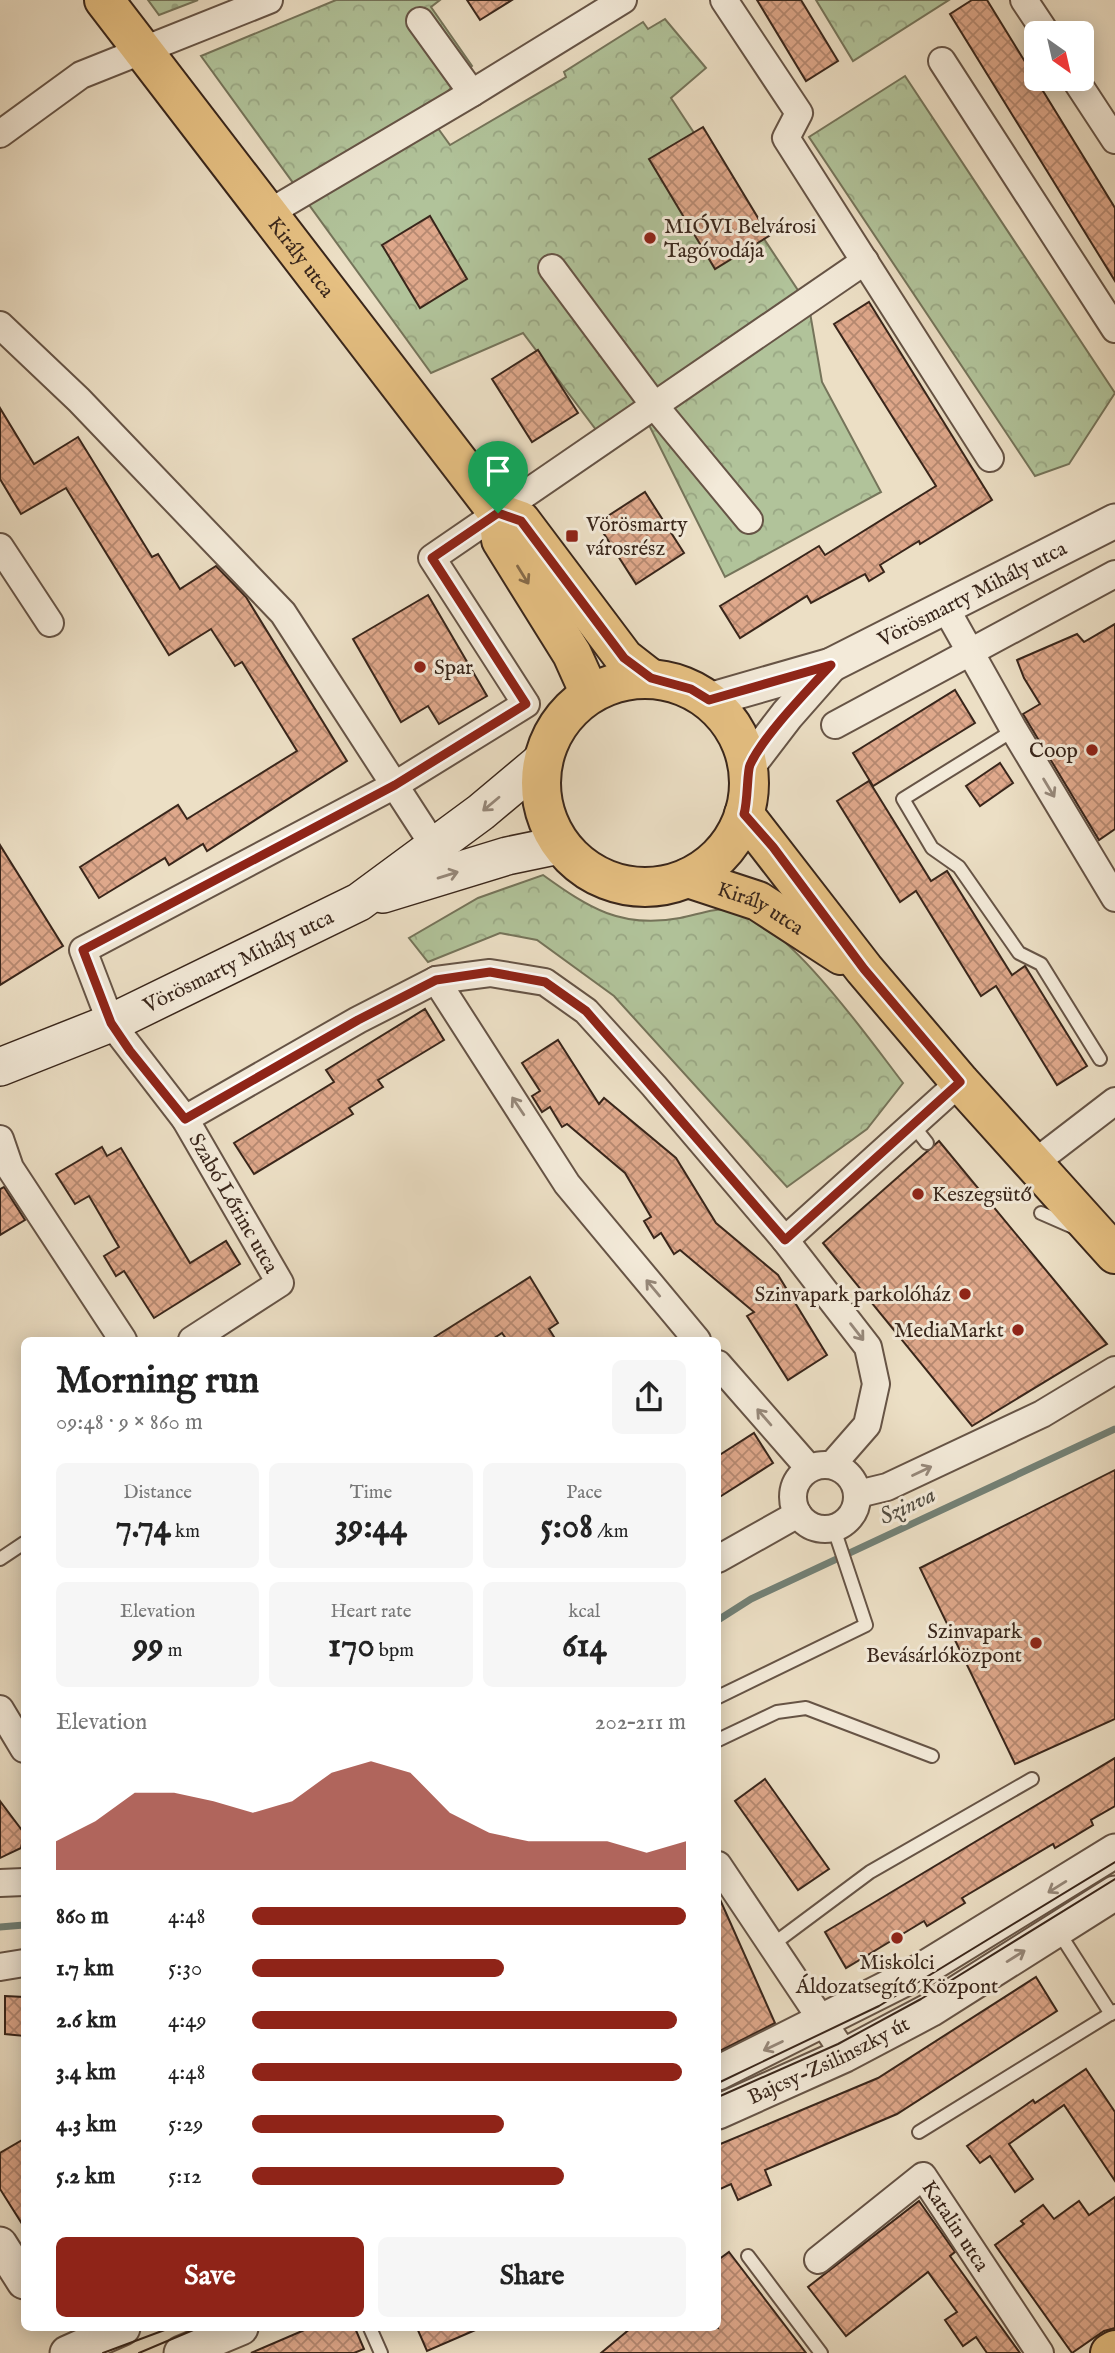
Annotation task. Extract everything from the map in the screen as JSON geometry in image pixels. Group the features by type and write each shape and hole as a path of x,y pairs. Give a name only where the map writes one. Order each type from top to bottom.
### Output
{"main road":[{"name":"Király utca","path":"104,0 498,513 501,540 572,654 590,694"},
{"name":"Király utca","path":"498,513 521,521 624,658 651,678"},
{"path":"651,678 681,685 709,700 735,729 748,766 748,798 744,814 729,846 704,870 665,886 642,888 618,884 596,876 560,845 542,804 543,760 552,734 568,712 590,694 619,681 651,678"},
{"name":"Vörösmarty Mihály utca","path":"0,1067 111,1023 258,954 359,902 481,812 543,760"},
{"name":"Király utca","path":"744,814 773,847 864,969 960,1082 1110,1248"},
{"name":"Vörösmarty Mihály utca","path":"359,902 507,856 560,845"},
{"name":"Király utca","path":"688,878 758,901 864,969"},
{"path":"1110,2353 1115,2350"}],"street":[{"path":"0,134 80,75 269,0"},
{"path":"267,214 472,93 622,0"},
{"path":"724,0 799,113 786,138 990,458"},
{"path":"1024,0 1038,21"},
{"path":"420,21 472,93"},
{"path":"942,61 1115,330"},
{"path":"1083,91 1115,140"},
{"path":"395,785 526,704 432,558 865,261"},
{"path":"552,268 654,405 749,520"},
{"path":"0,325 79,400 283,613 433,846"},
{"name":"Vörösmarty Mihály utca","path":"709,700 831,665 1115,520"},
{"path":"0,547 50,623"},
{"path":"835,725 1115,574"},
{"path":"945,607 1014,730 1115,898"},
{"name":"Vörösmarty Mihály utca","path":"748,766 787,715 831,665"},
{"name":"Szabó Lőrinc utca","path":"196,1337 280,1283 185,1119 111,1023 83,950 395,785"},
{"path":"185,1119 358,1020 436,980 490,972 545,982 586,1011 785,1240 868,1347 876,1384 867,1425 820,1466 799,1477 793,1490 793,1502 798,1514 810,1526 834,1529 854,1513 858,1494 850,1476 820,1466 721,1367"},
{"path":"436,980 567,1184 694,1337"},
{"path":"785,1240 919,1133 960,1082"},
{"path":"1033,1164 1112,1109"},
{"path":"0,1139 5,1170 121,1337"},
{"path":"858,1494 887,1487 1042,1414 1115,1370"},
{"path":"721,1557 798,1514"},
{"path":"0,1709 21,1744"},
{"name":"Bajcsy-Zsilinszky út","path":"721,2072 915,1974 1115,1851"},
{"path":"721,1869 845,2055"},
{"path":"0,1883 21,1881"},
{"name":"Bajcsy-Zsilinszky út","path":"721,2111 845,2055 930,2010 1115,1893"},
{"path":"0,1967 21,1964"},
{"name":"Katalin utca","path":"818,2260 923,2176 1040,2353"},
{"path":"0,2244 21,2277"},
{"path":"66,2346 114,2331"},
{"path":"181,2353 234,2331"}],"lane":[{"path":"1014,730 903,799 932,848 959,867 1019,953 1041,964 1100,1059"},
{"path":"1041,1213 1110,1248"},
{"path":"721,1696 866,1625 834,1529"},
{"path":"0,1559 21,1545"},
{"path":"721,1739 777,1712 806,1708 932,1756"},
{"path":"772,1945 870,1872 1032,1779"},
{"path":"919,2132 1113,2012 1057,1930"},
{"path":"748,2256 821,2353"},
{"path":"371,2331 381,2353"}],"green space":[{"path":"148,0 198,0 159,15"},
{"path":"336,0 440,0 431,7 472,66 427,113 450,145 566,77 564,72 643,22 648,29 665,19 706,68 671,98 809,307 822,382 881,492 725,577 646,419 600,435 523,333 431,373 201,56"},
{"path":"816,0 949,0 853,61"},
{"path":"905,76 1115,393 1069,464 1035,476 809,137"},
{"path":"543,875 591,906 623,918 659,921 726,909 753,918 777,935 825,984 903,1083 867,1129 787,1187 614,996 537,940 500,933 428,962 409,938 478,898"}],"building":[{"path":"467,0 512,0 480,20"},
{"path":"757,0 801,0 838,61 806,81"},
{"path":"972,0 987,0 1024,60 1024,91 1043,91 1115,208 1115,281 950,14"},
{"path":"703,127 769,236 715,269 649,159"},
{"path":"430,216 467,279 420,308 382,245"},
{"path":"869,302 992,500 880,565 884,572 869,581 865,574 811,603 807,596 740,638 720,606 819,546 825,555 936,486 834,324"},
{"path":"538,350 578,413 532,442 492,379"},
{"path":"0,408 34,464 78,437 152,557 158,554 180,589 216,566 246,597 347,761 207,851 203,844 169,865 165,858 99,898 80,867 178,805 187,819 297,751 242,662 235,666 211,629 169,655 66,488 21,514 0,479"},
{"path":"645,492 684,553 636,584 597,523"},
{"name":"Spar","path":"428,595 487,696 439,724 428,706 401,722 353,639"},
{"name":"Coop","path":"1115,624 1115,829 1099,840 1023,714 1040,704 1024,678 1017,660 1077,634 1084,642"},
{"path":"955,690 975,723 873,786 853,753"},
{"path":"1000,763 1013,783 980,806 966,786"},
{"path":"869,781 931,881 947,871 1012,975 1025,966 1087,1066 1057,1085 996,986 981,996 916,891 900,902 837,801"},
{"path":"0,845 63,946 0,985"},
{"path":"425,1009 444,1040 378,1080 383,1087 349,1108 353,1114 254,1174 234,1143 334,1082 326,1070"},
{"path":"558,1040 599,1104 604,1098 676,1158 716,1223 778,1275 827,1355 788,1380 747,1316 754,1312 680,1250 674,1254 661,1233 654,1238 644,1221 651,1217 625,1173 567,1124 562,1127 550,1107 542,1112 532,1096 540,1091 522,1063"},
{"name":"Szinvapark parkolóház","path":"939,1141 1107,1344 972,1426 823,1243"},
{"path":"102,1147 107,1156 121,1148 190,1263 226,1241 240,1264 154,1318 124,1271 116,1276 104,1256 119,1247 89,1196 75,1204 56,1174"},
{"path":"4,1187 25,1220 0,1235 0,1189"},
{"path":"530,1277 558,1323 549,1329 554,1337 505,1337 502,1333 496,1337 435,1337"},
{"path":"754,1433 773,1463 721,1496 721,1454"},
{"name":"Szinvapark Bevásárlóközpont","path":"1115,1470 1115,1719 1015,1764 920,1568"},
{"path":"1115,1758 1115,1806 1091,1820 1093,1825 1055,1848 1053,1844 962,1898 965,1903 927,1926 924,1921 846,1968 825,1932"},
{"path":"765,1779 829,1869 798,1890 735,1801"},
{"path":"0,1801 21,1829 21,1848 0,1858"},
{"path":"721,1902 775,2023 721,2050"},
{"path":"1036,1977 1057,2011 897,2114 765,2170 771,2185 738,2200 731,2184 721,2189 721,2144 878,2078"},
{"path":"5,1996 21,1997 21,2036 5,2034"},
{"path":"1086,2069 1115,2112 1115,2181 1064,2105 1009,2144 1033,2179 1015,2192 990,2156 980,2163 967,2146 1033,2100 1035,2103"},
{"path":"21,2141 21,2222 0,2189 0,2153"},
{"path":"1115,2197 1115,2328 1104,2331 1072,2353 995,2245 1024,2224 1021,2221 1043,2205 1054,2219 1079,2201 1089,2215"},
{"path":"919,2201 955,2252 950,2256 1020,2353 987,2353 976,2337 963,2346 945,2320 957,2312 928,2272 846,2336 808,2287"},
{"path":"729,2252 806,2353 601,2353 627,2331 721,2331 721,2258"},
{"path":"302,2331 356,2331 364,2349 354,2353 251,2353"},
{"path":"418,2331 473,2331 427,2351"}],"waterway":[{"name":"Szinva","path":"721,1618 751,1599 1115,1429"},
{"name":"Szinva","path":"0,1927 21,1925"}],"tram line":[{"path":"721,2082 879,2006 1115,1862"},
{"path":"721,2096 838,2044 921,1999 1115,1879"},
{"path":"103,2353 162,2331"},
{"path":"139,2353 191,2331"}],"place":[{"name":"MIÓVI Belvárosi Tagóvodája","path":"650,238"},
{"name":"Vörösmarty városrész","path":"572,536"},
{"name":"Spar","path":"420,667"},
{"name":"Coop","path":"1092,750"},
{"name":"Keszegsütő","path":"918,1194"},
{"name":"Szinvapark parkolóház","path":"965,1294"},
{"name":"MediaMarkt","path":"1018,1330"},
{"name":"Szinvapark Bevásárlóközpont","path":"1036,1643"},
{"name":"Miskolci Áldozatsegítő Központ","path":"897,1938"}],"route":[{"path":"498,513 521,521 624,658 651,678 691,689 709,700 831,665 787,715 748,766 750,783 744,814 773,847 864,969 960,1082 785,1240 654,1086 586,1011 545,982 490,972 436,980 358,1020 185,1119 111,1023 83,950 395,785 526,704 432,558 498,513"}]}
